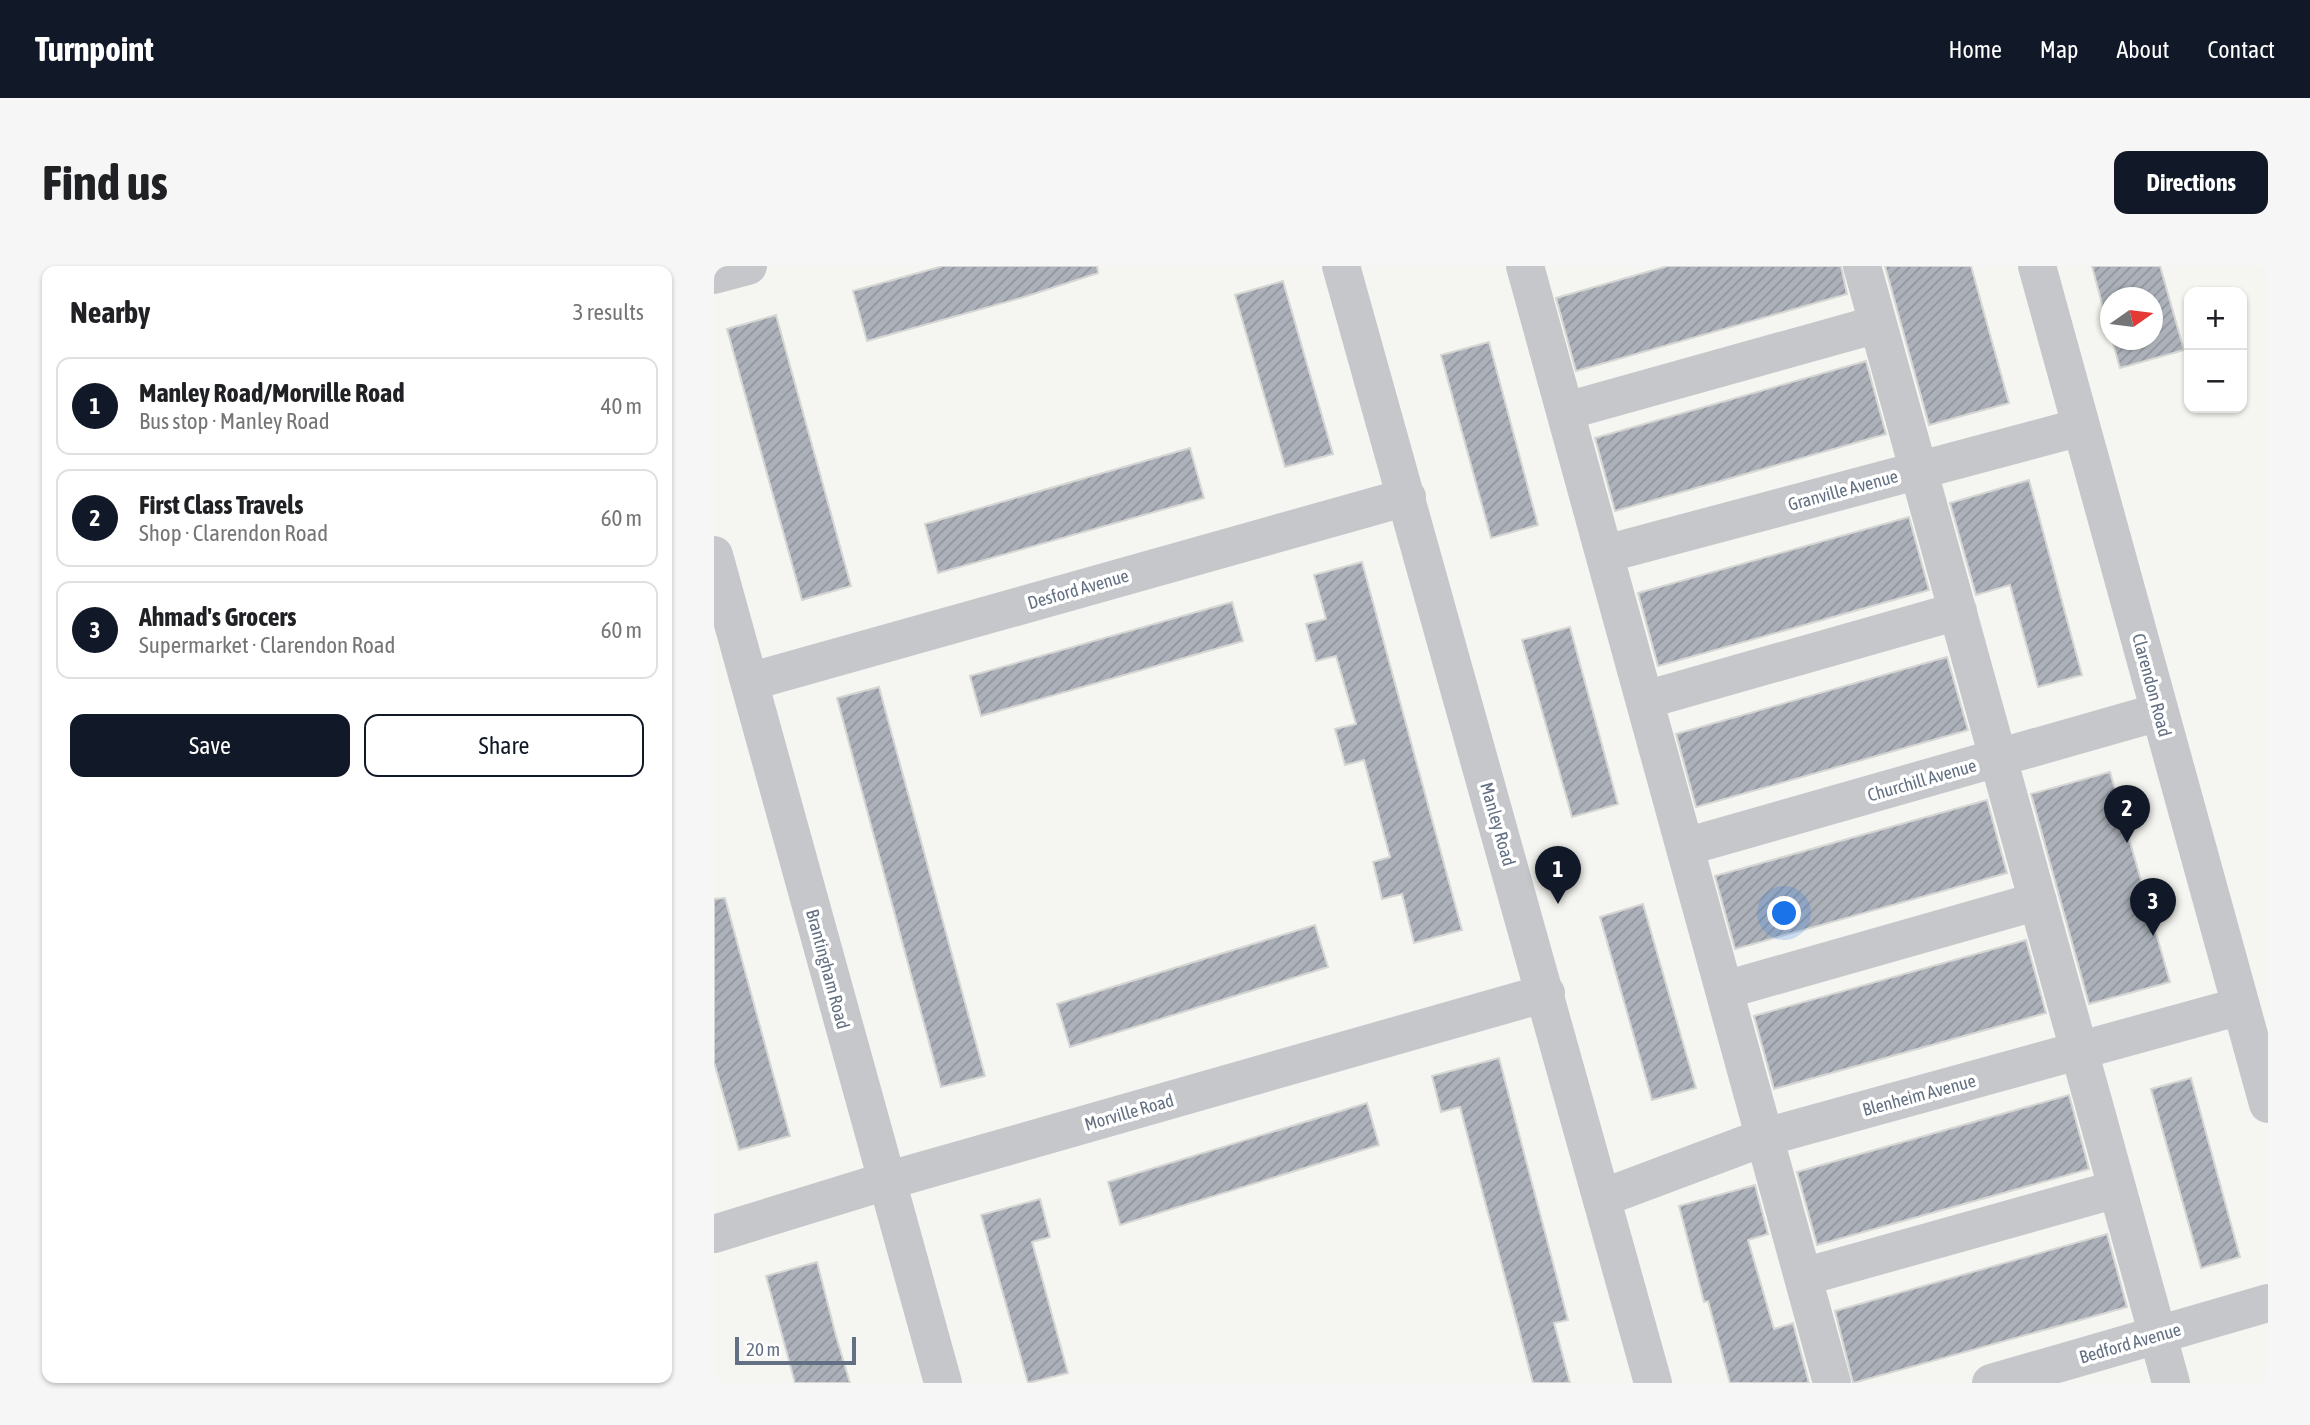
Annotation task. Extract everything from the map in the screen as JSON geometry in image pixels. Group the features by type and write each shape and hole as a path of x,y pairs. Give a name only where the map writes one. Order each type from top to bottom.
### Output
{"street":[{"path":"714,275 748,266"},
{"name":"Manley Road","path":"1341,266 1653,1383"},
{"path":"1525,266 1832,1383"},
{"path":"1862,266 2171,1383"},
{"name":"Clarendon Road","path":"2037,266 2268,1104"},
{"path":"1566,411 1878,324"},
{"name":"Granville Avenue","path":"1605,554 2081,427"},
{"name":"Desford Avenue","path":"749,681 1407,497"},
{"name":"Brantingham Road","path":"714,555 943,1383"},
{"path":"1645,700 1958,611"},
{"name":"Churchill Avenue","path":"1685,847 2159,712"},
{"path":"1725,990 2038,901"},
{"name":"Morville Road","path":"714,1234 886,1181 1546,993"},
{"name":"Blenheim Avenue","path":"1602,1198 1765,1137 2241,1006"},
{"path":"1803,1277 2117,1189"},
{"name":"Bedford Avenue","path":"1991,1383 2268,1303"}],"building":[{"path":"943,266 1097,266 1098,273 1024,297 867,341 853,291"},
{"path":"1668,266 1841,266 1847,294 1576,371 1556,298"},
{"path":"1885,266 1971,266 2009,403 1929,425"},
{"path":"2092,266 2160,266 2184,350 2120,368 2115,350 2163,350 2163,287 2100,287 2100,296"},
{"path":"1283,281 1333,454 1285,467 1235,295"},
{"path":"776,315 851,586 802,600 727,329"},
{"path":"1489,342 1538,525 1491,538 1441,355"},
{"path":"1866,361 1886,434 1615,511 1595,438"},
{"path":"1190,448 1204,498 938,573 925,524"},
{"path":"2029,480 2082,675 2038,687 2010,585 1976,595 1950,503"},
{"path":"1909,517 1929,590 1658,666 1638,593"},
{"path":"1362,562 1462,930 1414,943 1402,894 1382,899 1373,862 1390,857 1364,760 1345,765 1335,729 1356,724 1336,656 1316,661 1306,624 1326,619 1314,575"},
{"path":"1232,602 1243,641 981,716 970,676"},
{"path":"1570,627 1618,804 1572,817 1522,640"},
{"path":"1947,657 1968,730 1696,807 1676,734"},
{"path":"879,687 985,1076 941,1087 837,698"},
{"path":"2110,772 2170,982 2089,1004 2031,794"},
{"path":"1987,800 2007,873 1735,949 1715,876"},
{"path":"725,898 790,1136 739,1150 714,1062 714,899"},
{"path":"1643,904 1696,1088 1652,1100 1600,917"},
{"path":"1315,925 1328,967 1070,1047 1057,1004"},
{"path":"2026,940 2046,1013 1774,1089 1754,1016"},
{"path":"1499,1058 1568,1320 1554,1323 1570,1383 1533,1383 1460,1107 1441,1112 1432,1076"},
{"path":"2191,1078 2240,1257 2201,1268 2151,1089"},
{"path":"2069,1095 2089,1169 1817,1245 1797,1172"},
{"path":"1367,1103 1379,1145 1120,1225 1108,1182"},
{"path":"1755,1185 1768,1234 1748,1240 1774,1329 1793,1323 1809,1383 1730,1383 1708,1301 1704,1302 1679,1206"},
{"path":"1040,1199 1050,1237 1032,1242 1068,1373 1028,1383 981,1215"},
{"path":"2107,1234 2127,1307 1853,1383 1835,1311"},
{"path":"817,1262 850,1383 795,1383 766,1276"}],"place":[{"name":"First Class Travels","path":"2127,843"},
{"name":"Manley Road/Morville Road","path":"1558,904"},
{"name":"Ahmad's Grocers","path":"2153,936"}]}
